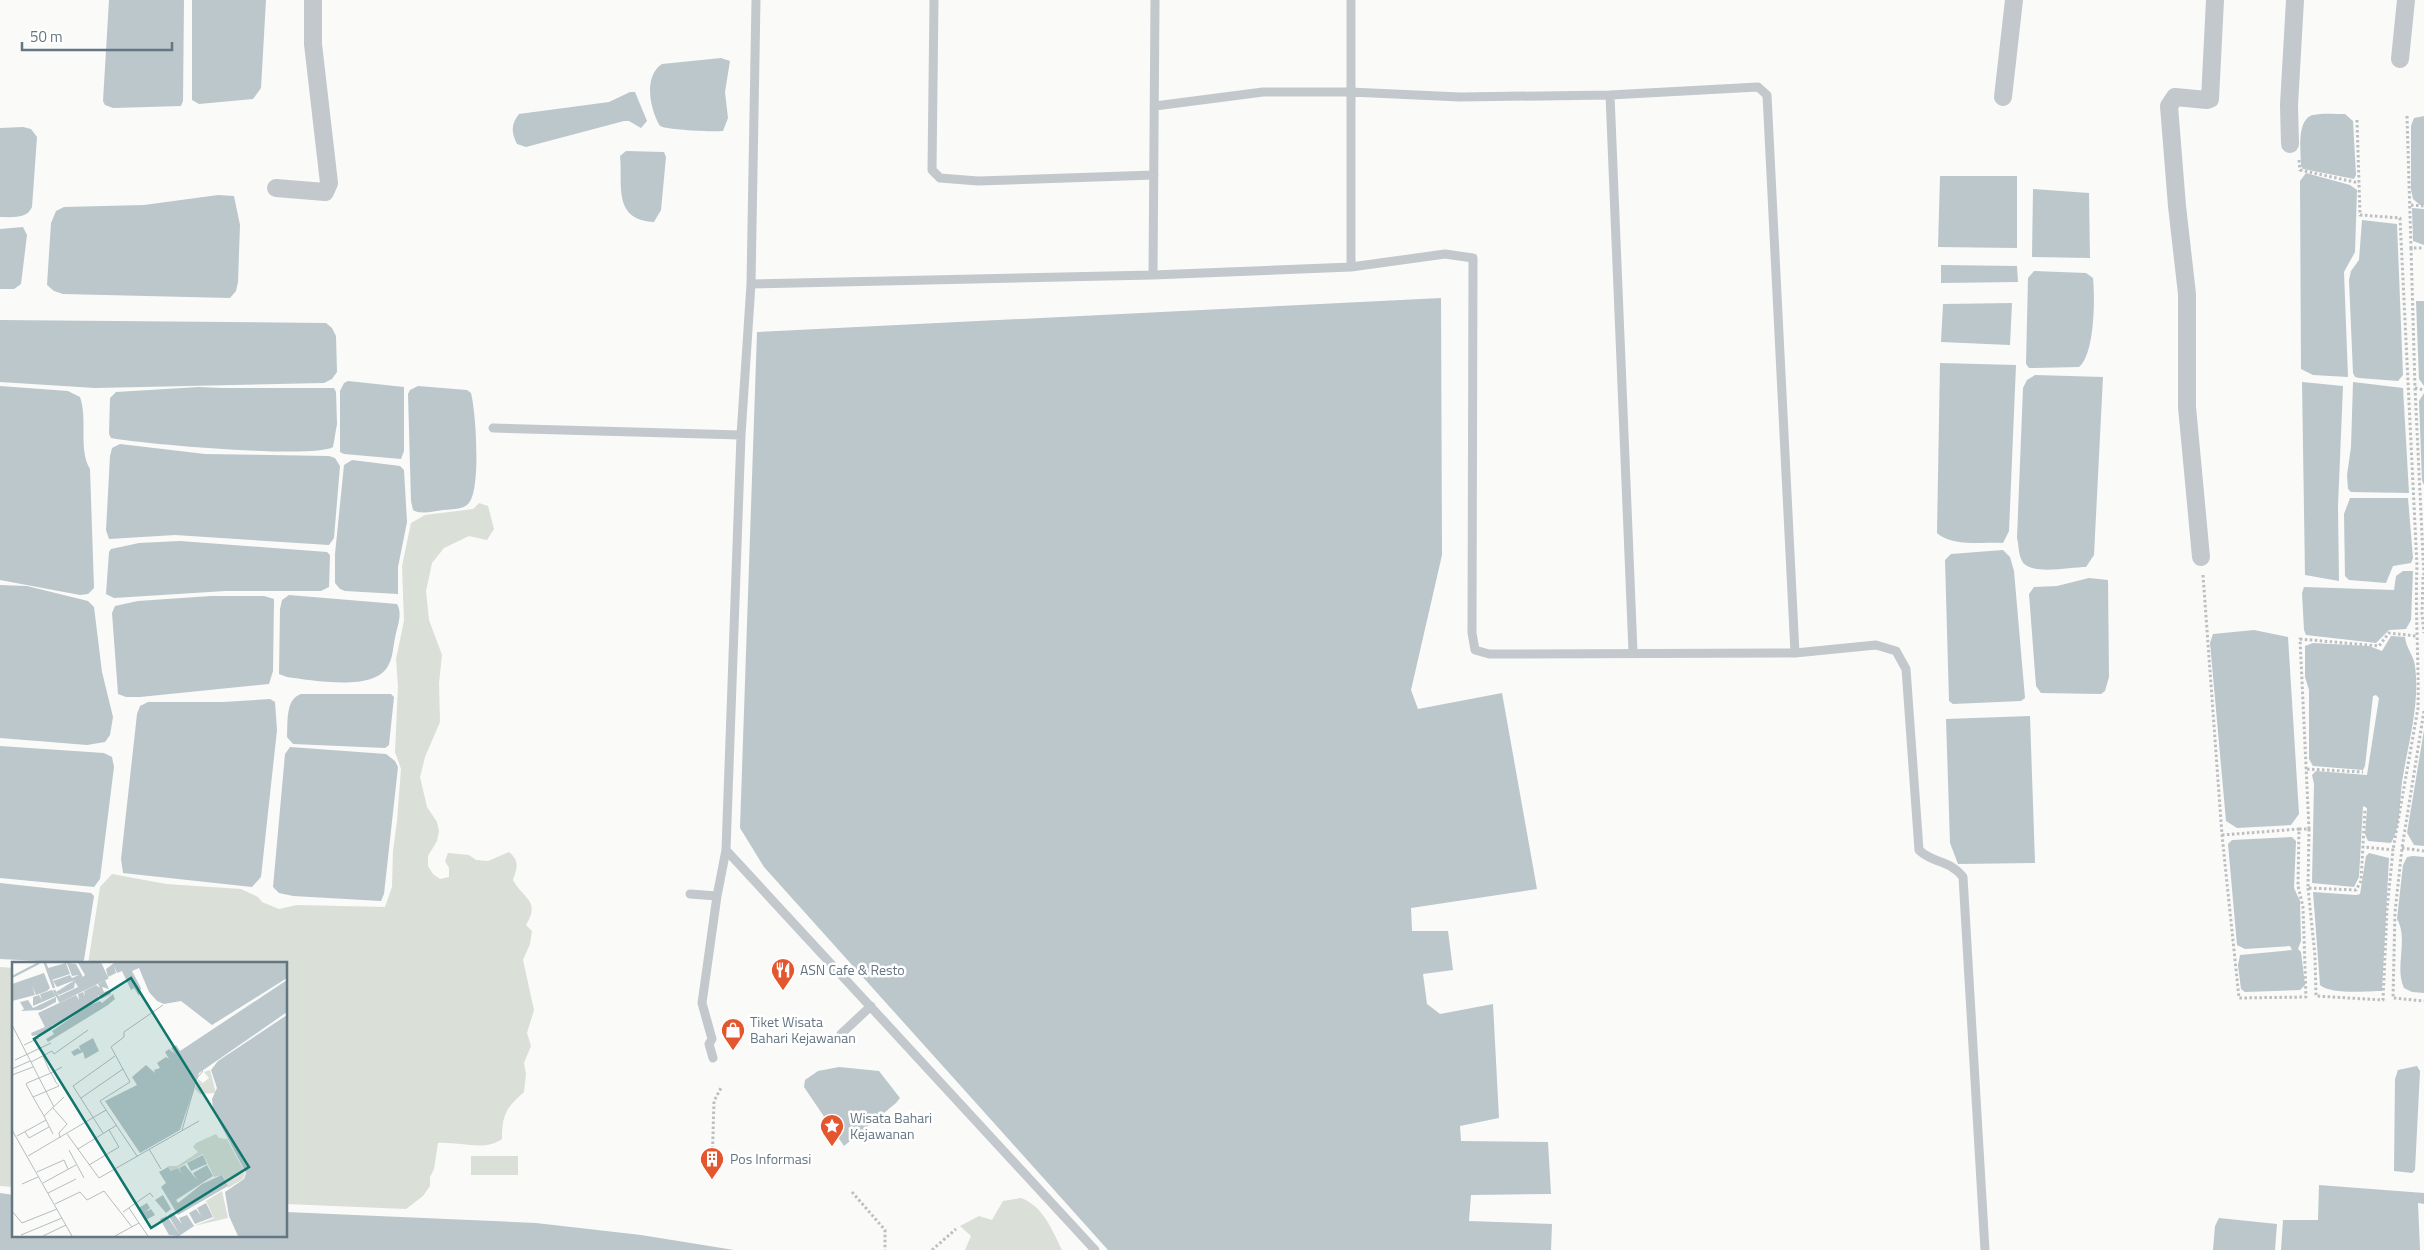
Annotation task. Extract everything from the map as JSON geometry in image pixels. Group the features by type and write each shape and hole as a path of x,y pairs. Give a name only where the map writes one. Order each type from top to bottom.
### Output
{"street":[{"path":"276,188 325,192 329,183 314,44 313,0"},
{"path":"2003,96 2014,0"},
{"path":"2201,557 2187,407 2187,294 2177,206 2169,106 2175,97 2207,100 2210,98 2215,0"},
{"path":"2294,148 2289,105 2295,0"},
{"path":"2400,59 2406,0"}],"lane":[{"path":"713,1058 709,1044 712,1039 702,1003 717,896 726,850 741,435 751,284 756,0"},
{"path":"934,0 932,170 940,178 978,181 1154,176"},
{"path":"1153,275 1155,0"},
{"path":"1351,0 1352,266"},
{"path":"1155,106 1263,92 1350,92 1460,97 1610,95 1758,87 1767,95 1796,653"},
{"path":"1610,95 1633,652"},
{"path":"751,284 1153,275 1352,266 1445,254 1473,258 1472,633 1475,650 1489,654 1633,652 1796,653 1876,645 1896,651 1906,669 1919,850 1924,855 1949,864 1964,877 1986,1250"},
{"path":"493,428 741,435"},
{"path":"726,850 1096,1250"},
{"path":"690,894 717,896"},
{"path":"841,1034 870,1006"}],"path":[{"path":"2408,116 2415,388 2422,489 2424,577 2422,614 2424,633"},
{"path":"2357,120 2360,215 2400,218 2417,566 2418,708 2393,850 2387,910 2383,1000 2316,996 2315,956 2308,888 2309,829 2300,640 2379,646 2389,633 2416,636"},
{"path":"2294,148 2300,170 2358,184"},
{"path":"2411,205 2424,206"},
{"path":"2411,248 2424,248"},
{"path":"2415,388 2424,390"},
{"path":"2201,557 2222,835 2239,998 2306,997 2303,907 2298,886 2299,829"},
{"path":"2424,712 2402,848 2395,912 2393,998 2424,1001"},
{"path":"2307,769 2363,772"},
{"path":"2308,888 2356,890 2359,888 2365,809"},
{"path":"2222,835 2309,829"},
{"path":"2363,847 2393,850"},
{"path":"2402,848 2424,850"},
{"path":"712,1169 714,1101 721,1088"},
{"path":"852,1192 885,1230 885,1250"},
{"path":"932,1250 956,1229"}],"shaded area":[{"path":"109,0 184,0 183,101 181,106 113,108 105,105 103,101"},
{"path":"192,0 266,0 261,88 253,99 199,104 192,100"},
{"path":"721,58 730,61 725,92 728,118 723,131 681,130 660,126 653,111 650,94 652,76 656,69 662,64"},
{"path":"630,92 635,92 647,121 641,128 629,121 624,121 526,147 517,144 515,140 513,125 519,114 609,102"},
{"path":"2317,114 2345,114 2353,121 2356,175 2354,179 2303,169 2301,166 2300,145 2304,123 2308,118"},
{"path":"2424,116 2424,205 2420,205 2413,199 2411,190 2411,126 2414,118"},
{"path":"23,127 31,129 37,137 32,207 27,214 14,217 0,217 0,128"},
{"path":"626,151 664,152 666,157 661,210 654,222 641,220 631,215 622,199 620,156"},
{"path":"2306,173 2350,185 2357,190 2355,252 2344,272 2348,377 2313,375 2301,369 2300,181"},
{"path":"1940,176 2017,176 2017,248 1938,247"},
{"path":"2033,189 2089,193 2090,258 2032,257"},
{"path":"218,195 234,196 240,225 238,282 236,291 230,298 63,294 54,291 47,285 51,223 56,211 64,207 144,205"},
{"path":"2412,208 2424,209 2424,245 2413,241"},
{"path":"2362,220 2397,224 2403,375 2398,381 2359,378 2355,377 2353,373 2349,280 2351,271 2359,260"},
{"path":"23,227 27,235 21,284 14,289 0,289 0,229"},
{"path":"1941,265 2017,266 2018,282 1941,283"},
{"path":"2034,271 2086,273 2093,278 2094,311 2091,338 2084,360 2079,367 2029,368 2026,364 2028,278"},
{"path":"1441,298 1442,555 1411,690 1418,709 1502,693 1537,889 1411,908 1412,931 1448,931 1453,970 1423,974 1427,1004 1440,1014 1493,1004 1499,1118 1460,1126 1461,1141 1548,1142 1551,1194 1471,1195 1469,1221 1552,1224 1551,1250 1108,1250 764,867 740,828 757,332"},
{"path":"2416,301 2424,301 2424,386 2419,379"},
{"path":"2012,303 2010,345 1941,342 1943,304"},
{"path":"0,320 326,323 332,328 336,336 337,372 332,379 324,383 95,388 0,382"},
{"path":"1940,363 2016,365 2009,531 2003,543 1959,542 1937,533"},
{"path":"2035,375 2103,377 2094,555 2086,567 2051,570 2033,568 2026,566 2020,555 2017,538 2023,388 2027,380"},
{"path":"348,381 404,387 404,451 401,459 344,454 340,452 340,391 344,383"},
{"path":"2302,382 2343,386 2338,506 2339,581 2305,575"},
{"path":"2353,382 2403,388 2409,493 2351,492 2348,489 2347,475 2351,447"},
{"path":"0,386 68,391 80,397 83,415 84,453 90,469 94,588 88,594 80,595 0,580"},
{"path":"418,386 467,390 471,393 476,432 476,467 473,495 469,503 464,507 428,512 413,510 411,501 408,394 410,390"},
{"path":"199,387 334,388 336,392 337,424 333,447 295,452 263,451 190,447 111,438 109,434 110,398 116,392"},
{"path":"2424,393 2424,485 2422,481 2419,401"},
{"path":"120,444 205,454 329,456 335,458 340,466 334,538 329,545 175,535 109,539 106,530 110,456 112,448"},
{"path":"352,460 400,466 404,470 407,522 398,567 398,594 345,591 340,589 335,583 335,554 344,465"},
{"path":"2350,498 2408,498 2413,558 2411,563 2393,566 2386,583 2349,580 2345,576 2344,514"},
{"path":"479,503 488,506 494,529 487,540 469,536 444,548 432,563 426,591 429,620 442,655 439,683 440,722 425,757 420,777 427,807 437,822 439,831 437,841 428,856 428,866 433,874 440,879 449,877 449,868 445,861 448,853 469,855 476,860 488,861 509,852 515,858 517,865 513,880 531,905 532,910 526,925 532,931 530,944 523,960 534,1010 527,1033 531,1046 524,1063 526,1074 524,1092 506,1112 502,1139 488,1145 438,1143 434,1169 430,1177 430,1186 423,1196 406,1209 288,1204 288,962 88,962 100,887 112,874 166,884 241,889 258,897 262,902 279,909 297,905 385,907 392,887 393,851 401,769 395,752 398,686 396,659 404,621 402,566 411,523 425,515 473,509"},
{"path":"180,541 327,552 330,555 329,587 321,591 225,591 114,598 106,594 109,552 111,549 139,543"},
{"path":"2003,550 2010,557 2014,571 2025,698 2021,701 1953,704 1949,701 1945,560 1951,554"},
{"path":"2403,571 2413,571 2411,620 2406,629 2389,630 2376,643 2306,635 2304,630 2302,593 2304,587 2394,590 2396,576"},
{"path":"2089,578 2108,580 2109,677 2105,691 2101,694 2041,693 2036,686 2029,594 2034,587 2057,586"},
{"path":"0,585 27,586 88,601 94,607 102,672 113,717 110,735 105,742 87,745 0,738"},
{"path":"289,595 397,604 400,616 389,664 382,673 371,679 358,682 327,682 287,677 279,674 280,609 282,600"},
{"path":"211,596 264,596 274,599 273,671 269,684 140,697 126,697 118,694 112,613 115,606 138,601"},
{"path":"2254,630 2288,637 2299,814 2291,825 2237,828 2226,821 2210,643 2213,634"},
{"path":"2391,636 2405,637 2414,662 2416,680 2415,707 2395,836 2391,843 2368,841 2365,834 2367,808 2363,806 2359,877 2354,887 2312,883 2314,784 2312,775 2316,771 2367,775 2379,698 2376,695 2373,696 2363,770 2313,766 2309,759 2309,690 2305,677 2305,646 2313,643 2369,646 2382,651"},
{"path":"301,694 391,694 394,697 389,745 385,748 293,744 287,737 288,712 292,701"},
{"path":"270,699 275,702 277,730 261,877 252,887 123,873 121,859 137,714 140,706 148,702 223,702"},
{"path":"2030,716 2035,863 1958,864 1950,843 1946,719"},
{"path":"2424,730 2424,846 2414,845 2407,833"},
{"path":"0,746 104,753 112,757 114,767 100,879 94,887 0,878"},
{"path":"290,747 386,754 395,761 398,767 384,894 381,901 293,896 279,893 273,887 285,754"},
{"path":"2292,837 2296,841 2294,888 2300,901 2301,941 2298,949 2301,952 2305,985 2300,990 2245,992 2241,989 2238,965 2240,955 2292,950 2290,946 2245,949 2237,945 2228,844 2232,840"},
{"path":"2369,853 2389,858 2382,991 2350,992 2325,988 2320,985 2313,892 2360,894 2366,856"},
{"path":"2407,857 2424,857 2424,993 2412,992 2404,988 2400,971 2402,936 2397,919 2403,865"},
{"path":"0,883 91,893 94,896 84,960 81,962 0,959"},
{"path":"0,967 12,968 12,1187 0,1186"},
{"path":"2417,1066 2420,1071 2415,1170 2412,1173 2394,1171 2395,1079 2398,1070"},
{"path":"839,1067 879,1071 900,1098 844,1146 804,1087 805,1080 818,1071"},
{"path":"471,1156 518,1156 518,1175 471,1175"},
{"path":"2319,1185 2424,1193 2424,1204 2418,1203 2420,1250 2281,1250 2283,1220 2318,1220"},
{"path":"0,1193 12,1195 12,1238 288,1238 288,1212 536,1223 641,1235 734,1250 0,1250"},
{"path":"1021,1198 1036,1207 1041,1213 1051,1227 1062,1250 965,1250 971,1236 960,1226 979,1216 992,1220 1003,1201"},
{"path":"2219,1218 2277,1224 2275,1250 2213,1250 2215,1226"}],"place":[{"name":"ASN Cafe & Resto","path":"783,991"},
{"name":"Tiket Wisata Bahari Kejawanan","path":"733,1051"},
{"name":"Wisata Bahari Kejawanan","path":"832,1147"},
{"name":"Pos Informasi","path":"712,1180"}]}
